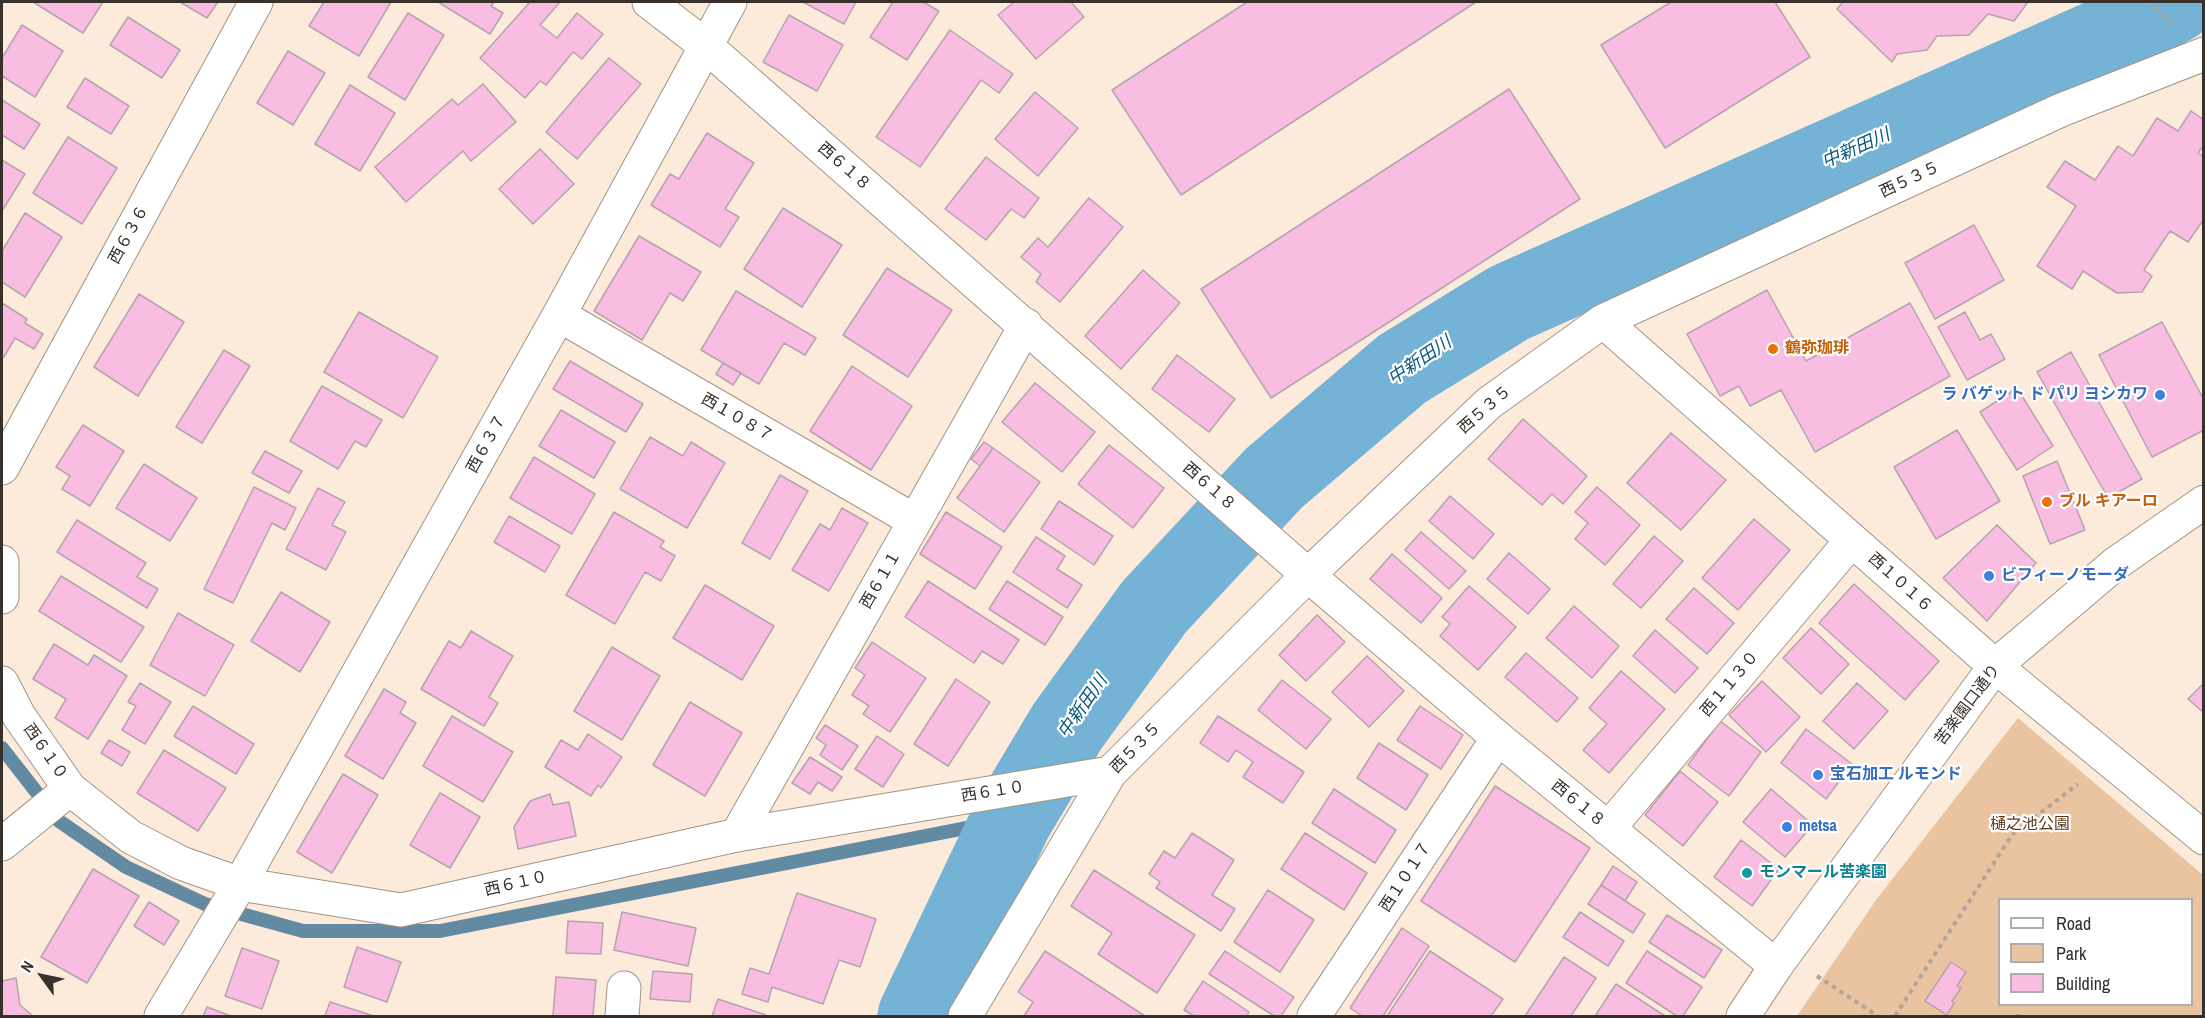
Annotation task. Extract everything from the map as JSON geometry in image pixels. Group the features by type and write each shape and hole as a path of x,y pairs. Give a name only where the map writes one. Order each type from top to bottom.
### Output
{"street":[{"name":"西６３６","path":"2,468 256,2"},
{"name":"西６１８","path":"649,2 706,46 1308,575 1498,738 1776,966"},
{"name":"西６３７","path":"162,1017 559,315 730,2"},
{"name":"西５３５","path":"965,1017 1110,773 1308,575 1489,403 1603,321 2061,110 2204,54"},
{"name":"西１０８７","path":"559,315 915,521"},
{"name":"西１０１６","path":"1603,321 1995,666 2204,838"},
{"name":"西６１１","path":"737,835 1026,325"},
{"name":"苦楽園口通り","path":"1743,1017 1776,966 1995,666 2115,564 2204,502"},
{"name":"西１１３０","path":"1608,828 1852,540"},
{"path":"2,562 2,597"},
{"name":"西６１０","path":"2,683 57,800 180,863 230,899 401,910 737,835 1110,773"},
{"name":"西１０１７","path":"1314,1017 1498,738"},
{"path":"2,844 57,800"}],"path":[{"path":"1895,1017 2012,835 2109,760"},
{"path":"1817,976 1878,1017"},
{"path":"2016,1017 2024,1017"}],"green space":[{"name":"樋之池公園","path":"2018,718 2203,875 2203,1016 1797,1016 1876,900"}],"building":[{"path":"33,2 103,2 83,33"},
{"path":"180,2 218,2 207,18"},
{"path":"324,2 391,2 359,56 309,26"},
{"path":"438,2 494,2 491,6 503,13 490,34"},
{"path":"530,2 560,2 540,25 557,38 577,13 603,34 582,59 573,52 546,85 540,81 525,98 480,58"},
{"path":"803,2 856,2 844,24"},
{"path":"893,2 923,2 939,11 907,60 870,37"},
{"path":"1014,2 1071,2 1084,17 1036,59 998,15"},
{"path":"1247,2 1476,2 1181,195 1112,90"},
{"path":"1671,2 1775,2 1810,57 1665,148 1601,45"},
{"path":"1843,2 2028,2 2014,21 1988,14 1969,35 1937,36 1927,50 1897,54 1892,62 1837,9"},
{"path":"408,13 444,35 405,100 368,77"},
{"path":"789,15 843,45 817,91 763,62"},
{"path":"128,17 180,50 162,78 110,45"},
{"path":"22,25 63,51 35,97 2,76 2,58"},
{"path":"950,30 1013,74 999,93 981,80 920,167 876,137"},
{"path":"288,51 325,73 293,125 257,103"},
{"path":"609,58 641,84 577,159 546,132"},
{"path":"85,78 129,106 111,134 67,107"},
{"path":"483,84 516,122 471,161 463,151 406,202 375,167 452,99 458,105"},
{"path":"350,85 395,113 360,171 315,144"},
{"path":"1509,89 1580,199 1271,398 1201,289"},
{"path":"1035,92 1078,128 1038,176 995,139"},
{"path":"2,100 40,124 24,149 2,135"},
{"path":"2191,111 2204,120 2204,145 2198,153 2204,157 2204,219 2188,242 2170,231 2144,270 2152,276 2142,292 2117,293 2083,271 2072,289 2037,266 2076,206 2047,187 2065,161 2095,180 2118,146 2133,156 2157,118 2178,131"},
{"path":"707,133 754,163 725,209 739,217 720,247 651,205 670,174 679,179"},
{"path":"68,137 117,168 82,224 33,193"},
{"path":"540,149 574,184 533,224 499,189"},
{"path":"986,157 1039,198 1024,218 1011,209 986,240 945,209"},
{"path":"2,160 25,174 2,211"},
{"path":"1089,198 1123,227 1060,302 1036,282 1041,274 1021,257 1038,238 1048,247"},
{"path":"783,208 842,245 802,307 744,269"},
{"path":"25,213 62,237 25,297 2,282 2,251"},
{"path":"1974,225 2004,280 1935,319 1905,263"},
{"path":"639,236 701,272 683,301 670,293 642,340 594,311"},
{"path":"887,268 952,310 908,377 843,335"},
{"path":"1143,270 1180,303 1121,369 1085,336"},
{"path":"1767,290 1806,361 1910,303 1950,376 1815,452 1781,390 1750,406 1739,386 1720,396 1687,334"},
{"path":"736,291 816,338 805,355 784,343 759,384 701,350"},
{"path":"139,294 184,322 138,396 94,367"},
{"path":"2,303 27,319 25,323 43,334 34,349 15,338 4,357 2,356"},
{"path":"359,312 438,357 403,418 324,372"},
{"path":"1965,312 1980,340 1991,334 2005,359 1967,380 1938,327"},
{"path":"2162,322 2204,400 2204,430 2152,457 2099,355"},
{"path":"224,350 250,366 202,443 176,427"},
{"path":"2071,352 2142,479 2108,498 2037,372"},
{"path":"1177,355 1235,399 1209,432 1152,389"},
{"path":"570,361 643,404 626,432 553,389"},
{"path":"723,363 741,373 733,385 716,374"},
{"path":"852,366 912,406 871,470 810,431"},
{"path":"1035,383 1095,432 1062,472 1002,422"},
{"path":"322,386 382,420 366,447 355,441 338,469 290,441"},
{"path":"2017,388 2053,446 2017,470 1980,412"},
{"path":"561,410 615,442 594,478 539,446"},
{"path":"1523,419 1587,476 1563,504 1552,494 1542,505 1488,459"},
{"path":"83,425 124,451 90,506 62,489 70,476 56,467"},
{"path":"1957,430 2000,501 1936,539 1894,467"},
{"path":"1671,433 1726,480 1681,530 1627,483"},
{"path":"650,437 683,456 691,442 725,463 687,528 620,489"},
{"path":"984,442 993,448 980,466 971,459"},
{"path":"1109,445 1164,488 1133,528 1078,484"},
{"path":"993,448 1040,482 1004,532 957,498"},
{"path":"265,451 302,471 289,493 252,473"},
{"path":"534,457 595,494 572,534 510,498"},
{"path":"2057,461 2085,530 2050,544 2023,476"},
{"path":"144,464 197,498 170,541 116,508"},
{"path":"780,475 808,491 770,559 742,543"},
{"path":"254,487 296,508 285,530 272,523 233,603 204,589"},
{"path":"1597,487 1640,525 1605,565 1575,539 1588,523 1575,512"},
{"path":"318,488 345,502 332,525 346,532 326,570 286,549"},
{"path":"1450,496 1494,534 1473,559 1429,521"},
{"path":"1059,501 1113,536 1094,565 1041,529"},
{"path":"842,508 868,523 829,591 792,570 820,524 830,530"},
{"path":"614,512 664,541 660,547 675,556 661,581 645,572 615,624 566,595"},
{"path":"946,512 1002,547 975,589 920,554"},
{"path":"509,516 560,546 545,572 494,542"},
{"path":"1754,519 1790,550 1738,610 1702,578"},
{"path":"77,520 146,563 137,577 158,589 147,608 57,552"},
{"path":"1997,525 2036,563 1987,621 1943,578"},
{"path":"1421,532 1466,571 1449,589 1405,550"},
{"path":"1654,536 1683,561 1641,608 1613,584"},
{"path":"1036,537 1065,556 1057,569 1082,585 1067,608 1013,572"},
{"path":"1509,553 1550,589 1528,614 1487,579"},
{"path":"1392,554 1442,598 1421,623 1370,579"},
{"path":"61,576 144,627 121,662 39,611"},
{"path":"928,581 1019,640 1003,664 982,651 974,663 905,617"},
{"path":"1007,581 1063,617 1045,645 989,609"},
{"path":"1854,584 1939,661 1905,700 1819,623"},
{"path":"705,585 774,626 742,680 673,638"},
{"path":"1469,586 1516,627 1478,670 1440,636 1450,624 1442,617"},
{"path":"1694,588 1734,623 1707,654 1666,619"},
{"path":"281,592 330,622 300,672 251,641"},
{"path":"1574,606 1619,646 1592,678 1546,638"},
{"path":"178,613 234,645 205,696 150,665"},
{"path":"1317,615 1345,642 1306,681 1279,655"},
{"path":"1811,628 1849,664 1821,694 1783,658"},
{"path":"1655,630 1698,668 1675,693 1633,656"},
{"path":"471,631 513,656 489,697 498,703 484,726 421,689 449,641 461,648"},
{"path":"872,642 926,678 890,732 863,714 869,706 852,695 865,675 855,668"},
{"path":"54,644 88,665 94,655 127,676 88,739 55,718 66,699 33,679"},
{"path":"612,647 660,676 622,740 574,711"},
{"path":"1526,653 1578,698 1557,722 1505,677"},
{"path":"1367,656 1404,691 1369,727 1332,692"},
{"path":"1621,671 1665,709 1609,773 1583,750 1607,724 1589,708"},
{"path":"956,679 990,702 948,766 914,744"},
{"path":"1282,680 1331,719 1306,749 1258,710"},
{"path":"1762,681 1800,717 1766,752 1729,715"},
{"path":"140,683 171,702 145,744 122,730 136,706 128,702"},
{"path":"1857,683 1888,711 1854,749 1823,721"},
{"path":"2204,683 2204,713 2188,699"},
{"path":"384,689 406,702 400,713 416,723 383,779 345,756"},
{"path":"690,702 742,733 705,796 653,765"},
{"path":"193,706 254,744 236,774 174,736"},
{"path":"1420,706 1463,735 1441,769 1397,740"},
{"path":"452,716 513,752 483,802 423,766"},
{"path":"1218,716 1304,772 1283,803 1243,777 1253,762 1236,750 1228,762 1200,743"},
{"path":"1720,721 1761,752 1729,796 1688,765"},
{"path":"825,725 858,746 842,770 820,755 826,745 816,738"},
{"path":"1806,729 1852,764 1826,799 1781,763"},
{"path":"588,734 622,757 601,788 598,785 591,796 545,767 561,740 578,750"},
{"path":"877,736 904,754 883,787 855,769"},
{"path":"109,740 130,752 122,766 101,753"},
{"path":"1379,743 1428,775 1406,810 1357,778"},
{"path":"164,750 226,788 198,831 137,793"},
{"path":"810,757 842,777 832,791 818,782 810,794 792,783"},
{"path":"1680,771 1718,802 1683,846 1645,815"},
{"path":"343,774 378,795 332,873 297,852"},
{"path":"1495,786 1590,848 1515,962 1421,901"},
{"path":"1334,789 1396,830 1375,863 1312,823"},
{"path":"1771,789 1813,825 1785,857 1743,822"},
{"path":"440,793 480,817 450,868 410,845"},
{"path":"550,794 553,805 569,802 576,836 518,849 514,827 530,801"},
{"path":"1192,833 1234,860 1212,895 1235,909 1221,931 1156,888 1160,882 1149,874 1164,851 1175,858"},
{"path":"1305,833 1367,873 1344,910 1281,869"},
{"name":"モンマール苦楽園","path":"1741,840 1779,869 1752,906 1714,877"},
{"path":"1613,866 1637,882 1625,901 1601,885"},
{"path":"93,869 139,896 87,983 41,957"},
{"path":"1094,870 1195,935 1157,993 1098,954 1112,933 1071,906"},
{"path":"1601,885 1645,914 1633,933 1588,904"},
{"path":"1268,890 1314,920 1280,972 1234,942"},
{"path":"797,893 876,919 860,967 839,960 823,1004 772,987 768,1002 742,994 750,968 769,974"},
{"path":"149,902 179,921 164,945 134,926"},
{"path":"622,912 696,928 688,966 614,950"},
{"path":"1580,912 1624,941 1608,966 1563,937"},
{"path":"1667,915 1722,950 1704,978 1649,942"},
{"path":"568,921 603,923 601,954 566,953"},
{"path":"1402,928 1429,946 1383,1016 1362,1016 1350,1008"},
{"path":"357,947 401,962 387,1002 344,987"},
{"path":"242,948 279,961 262,1009 225,996"},
{"path":"1045,951 1145,1016 1024,1016 1033,1002 1018,992"},
{"path":"1225,951 1294,997 1281,1016 1274,1016 1209,974"},
{"path":"1430,951 1503,999 1491,1016 1387,1016"},
{"path":"1647,951 1702,987 1683,1016 1677,1016 1626,983"},
{"path":"1564,957 1596,978 1571,1016 1525,1016"},
{"path":"1951,962 1966,972 1957,986 1961,988 1952,1001 1954,1003 1947,1015 1925,1001"},
{"path":"653,971 692,974 690,1002 650,999"},
{"path":"556,977 596,980 593,1016 553,1016"},
{"path":"16,978 20,1005 33,1016 2,1016 2,981"},
{"path":"1203,981 1249,1012 1247,1016 1194,1016 1184,1010"},
{"path":"1616,984 1665,1016 1595,1016"},
{"path":"718,999 766,1015 766,1016 712,1016"},
{"path":"330,1002 374,1016 325,1016"},
{"path":"207,1007 231,1016 203,1016"}],"waterway":[{"name":"中新田川","path":"918,1016 1012,819 1067,727 1154,607 1274,478 1402,369 1509,303 2136,24 2175,2"},
{"path":"2,748 59,821 126,867 205,904 303,931 440,931 1012,819"}],"place":[{"name":"鶴弥珈琲","path":"1773,349"},
{"name":"ラ バゲット ド パリ ヨシカワ","path":"2160,395"},
{"name":"ブル キアーロ","path":"2047,502"},
{"name":"ビフィーノモーダ","path":"1989,576"},
{"name":"宝石加工 ルモンド","path":"1818,775"},
{"name":"metsa","path":"1787,827"},
{"name":"モンマール苦楽園","path":"1747,873"}]}
